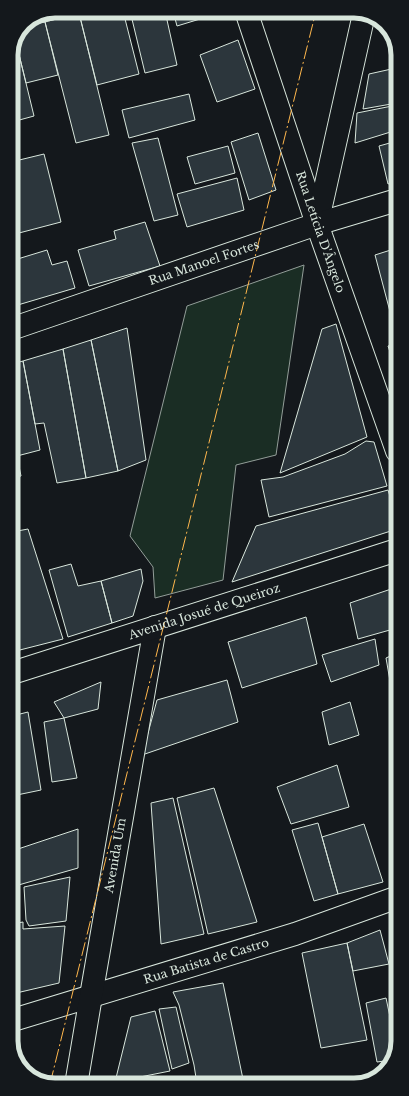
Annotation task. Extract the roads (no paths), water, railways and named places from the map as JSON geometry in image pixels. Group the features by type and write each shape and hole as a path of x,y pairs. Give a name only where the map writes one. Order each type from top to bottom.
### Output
{"street":[{"name":"Rua Letícia D'Ângelo","path":"248,18 317,224 391,434"},
{"path":"317,224 363,20"},
{"name":"Rua Manoel Fortes","path":"18,327 317,224 391,202"},
{"name":"Avenida Josué de Queiroz","path":"18,671 391,552"},
{"name":"Avenida Um","path":"77,1078 90,996 155,627"},
{"name":"Rua Batista de Castro","path":"18,1018 295,934 391,900"}]}
